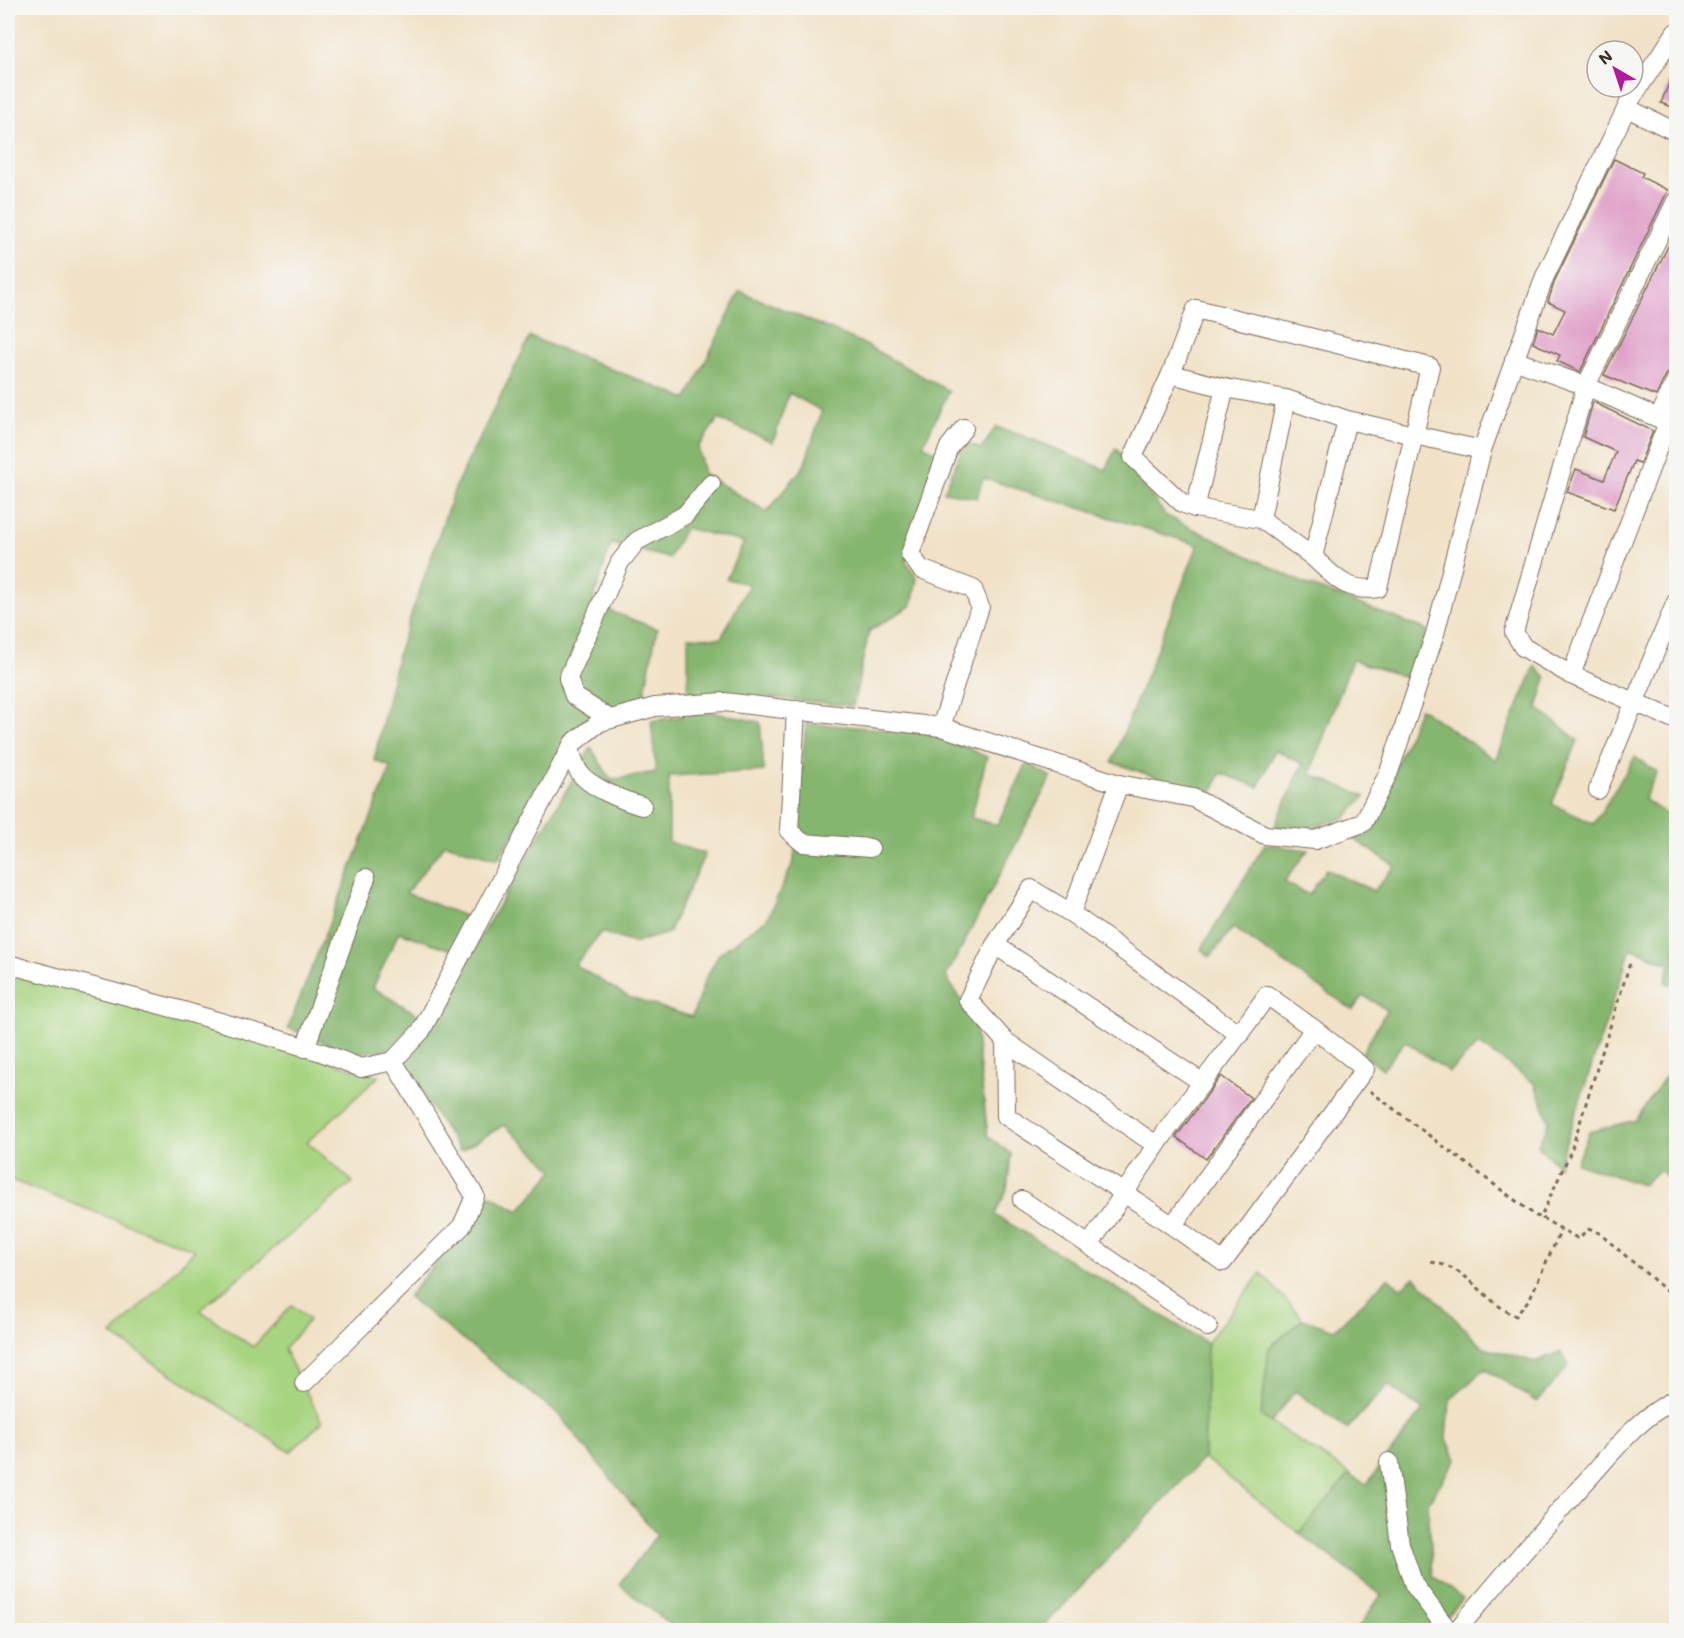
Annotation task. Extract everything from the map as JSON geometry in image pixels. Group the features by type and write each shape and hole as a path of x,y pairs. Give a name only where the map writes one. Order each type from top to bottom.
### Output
{"street":[{"path":"8,964 187,1012 305,1048 361,1068 393,1061 421,1031 573,743 600,722 655,707 724,702 941,727 1119,784 1192,798 1265,835 1315,840 1363,823 1389,772 1435,634 1482,450 1545,276 1627,108 1677,32"},
{"path":"1627,108 1677,132"},
{"path":"1677,201 1586,386 1514,632 1522,646 1571,675 1634,704 1677,720"},
{"path":"1196,309 1430,367 1378,588 1369,590 1345,585 1313,557 1261,519 1195,508 1182,503 1133,457 1171,374 1196,309"},
{"path":"1514,360 1586,386 1668,422"},
{"path":"1171,374 1225,388 1286,399 1347,420 1482,450"},
{"path":"1571,675 1668,422 1677,380"},
{"path":"1195,508 1225,388"},
{"path":"1261,519 1286,399"},
{"path":"1313,557 1347,420"},
{"path":"941,727 980,607 973,589 921,569 910,554 949,447 964,428"},
{"path":"610,719 574,696 568,678 620,562 637,541 685,515 711,484"},
{"path":"1598,790 1677,602"},
{"path":"796,710 789,831 803,843 870,848"},
{"path":"570,750 579,773 592,784 630,803 642,806"},
{"path":"1071,913 1119,784"},
{"path":"305,1048 366,878"},
{"path":"1156,1145 1005,1041 968,1000 995,945 1031,890 1071,913 1240,1035"},
{"path":"995,945 1203,1083"},
{"path":"1005,1041 1006,1116 1124,1195 1173,1225 1223,1262 1365,1069 1267,994 1240,1035 1156,1145 1124,1195 1089,1245"},
{"path":"1173,1225 1314,1029"},
{"path":"304,1383 462,1226 475,1196 393,1061"},
{"path":"1022,1200 1208,1327"},
{"path":"1457,1630 1532,1540 1630,1432 1662,1406 1677,1399"},
{"path":"1389,1462 1400,1544 1414,1585 1448,1630"}],"path":[{"path":"1541,1217 1571,1151 1631,960"},
{"path":"1356,1081 1536,1216 1577,1238 1591,1229 1599,1233 1677,1299"},
{"path":"1431,1262 1447,1264 1465,1276 1502,1310 1516,1316 1530,1298 1561,1230"}],"green space":[{"path":"740,291 862,343 949,391 923,445 942,455 906,561 917,578 912,605 869,631 853,706 743,695 688,697 688,637 721,638 749,584 726,579 744,542 685,528 669,558 611,544 592,604 657,629 643,702 583,720 498,859 445,844 406,893 467,917 455,951 399,932 373,988 420,1016 388,1050 352,1053 288,1028 391,767 374,760 398,653 456,485 530,337 687,399","holes":["789,393 822,411 804,466 767,512 704,474 698,447 718,419 773,442"]},
{"path":"996,427 1106,470 1116,448 1165,515 1301,582 1427,630 1412,679 1352,660 1310,774 1365,796 1345,818 1308,828 1274,828 1303,764 1275,750 1258,787 1221,773 1210,796 1112,762 1198,545 983,478 977,498 944,492 965,442 981,449"},
{"path":"1535,666 1546,678 1537,708 1578,740 1552,804 1594,824 1635,757 1657,772 1644,799 1676,821 1676,986 1665,983 1670,964 1631,948 1558,1166 1538,1146 1549,1121 1535,1084 1479,1044 1449,1072 1405,1041 1383,1069 1361,1054 1387,1010 1363,995 1353,1010 1233,928 1210,957 1201,949 1265,844 1308,850 1284,882 1309,895 1326,869 1374,891 1395,866 1354,839 1372,824 1420,708 1495,760"},
{"path":"711,712 760,722 764,771 669,776 669,842 705,854 668,933 633,943 601,932 575,965 628,997 692,1017 705,980 719,954 767,919 794,861 806,723 933,733 987,757 971,818 997,825 1027,763 1051,777 946,977 974,1019 988,1136 1011,1154 1007,1189 995,1215 1207,1343 1204,1458 1040,1630 677,1630 619,1584 657,1535 558,1414 408,1297 490,1195 519,1211 554,1170 504,1125 460,1151 404,1067 591,748 611,780 656,772 651,721"},
{"path":"8,969 379,1076 307,1142 353,1182 200,1310 253,1347 292,1305 309,1320 284,1349 322,1422 290,1452 112,1335 195,1250 8,1179"},
{"path":"1665,1077 1676,1080 1676,1185 1659,1170 1642,1185 1576,1163 1589,1132 1636,1120"},
{"path":"1261,1273 1303,1319 1269,1348 1261,1416 1350,1474 1299,1533 1204,1458 1207,1343"},
{"path":"1415,1277 1481,1346 1535,1362 1560,1352 1569,1365 1537,1402 1485,1369 1450,1400 1447,1439 1456,1459 1428,1503 1433,1576 1463,1599 1435,1630 1357,1630 1381,1595 1299,1533 1350,1474 1366,1485 1423,1410 1388,1385 1347,1429 1295,1391 1271,1423 1261,1416 1269,1348 1303,1319 1334,1330 1388,1278 1401,1288"}],"building":[{"path":"1677,65 1677,109 1661,103"},
{"path":"1614,159 1643,173 1641,177 1668,190 1580,372 1557,361 1560,355 1533,343 1538,327 1553,334 1565,310 1548,302 1555,280"},
{"path":"1677,228 1677,354 1671,366 1674,367 1673,369 1666,375 1656,396 1604,375"},
{"path":"1593,402 1653,431 1640,463 1634,461 1614,509 1567,492 1576,469 1604,480 1616,452 1583,437"},
{"path":"1221,1076 1251,1098 1206,1159 1176,1137"}]}
